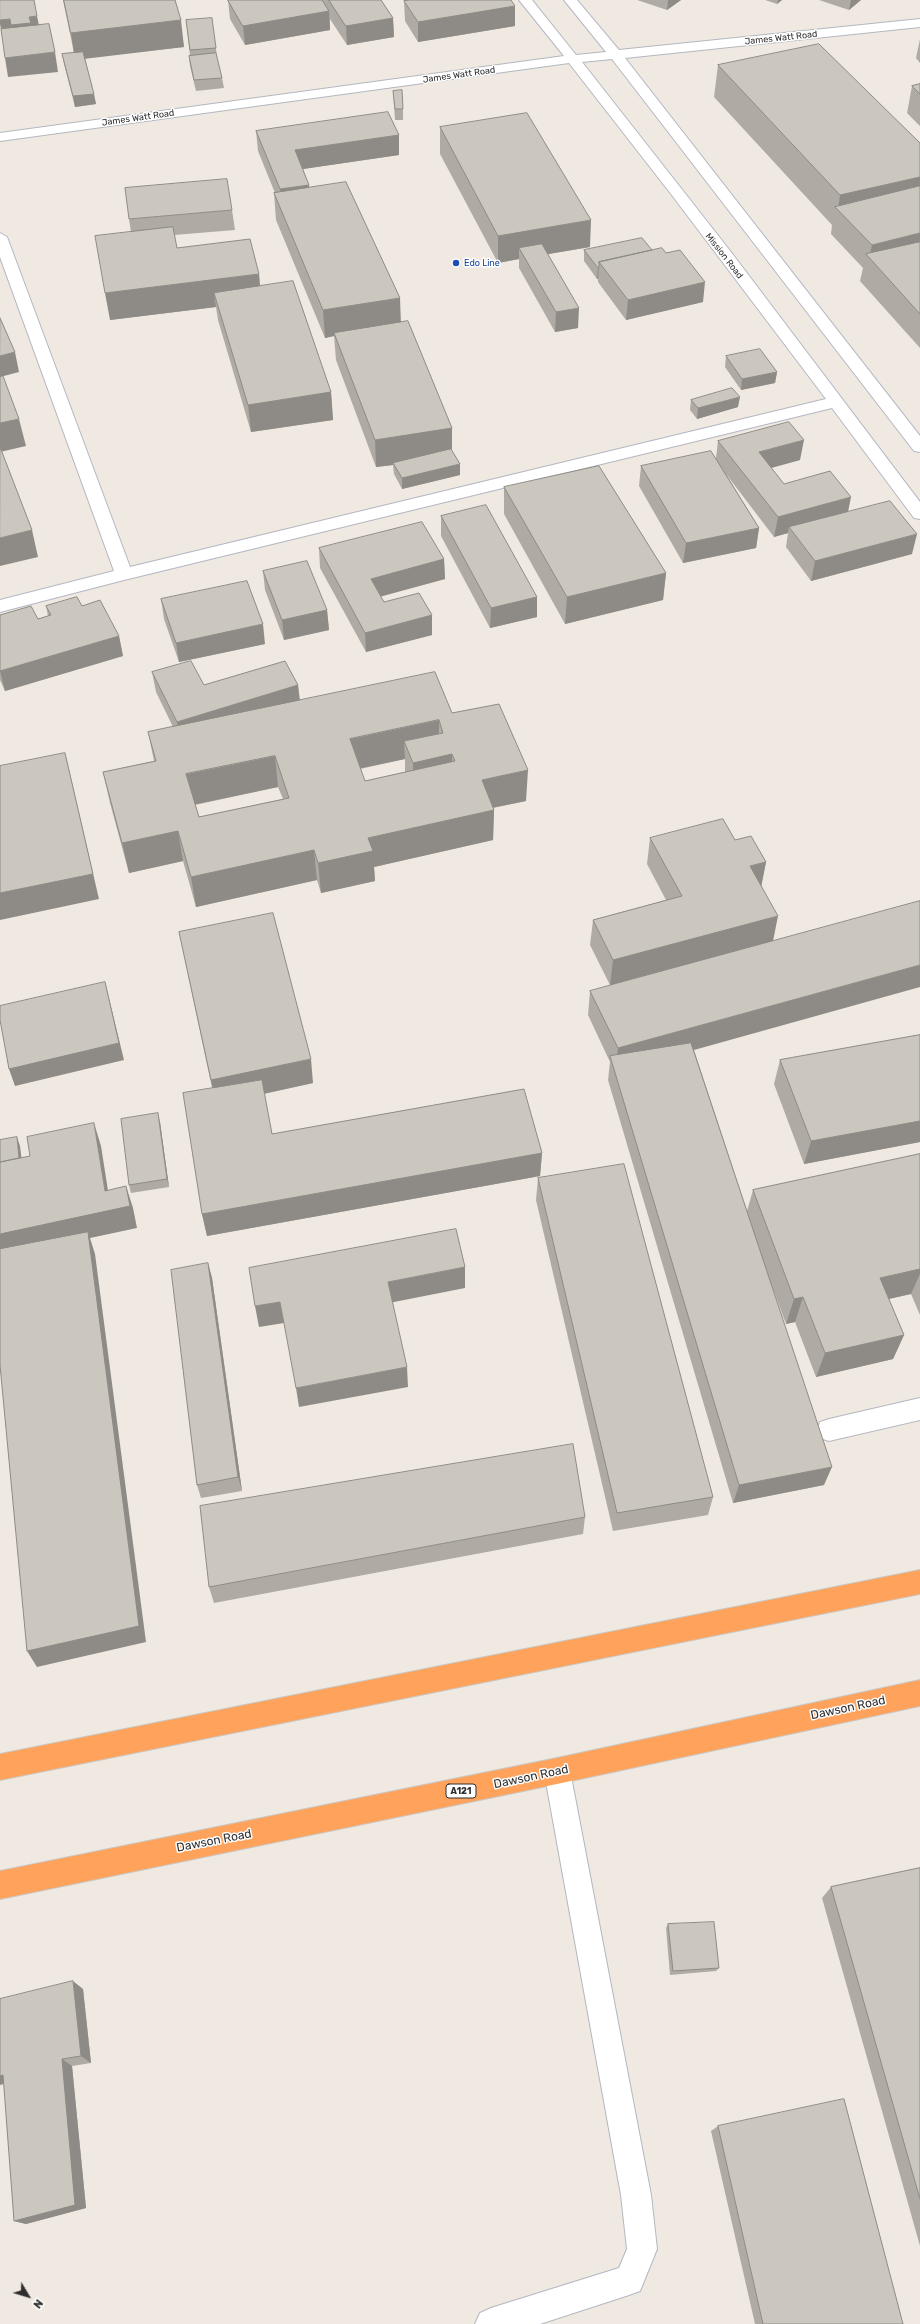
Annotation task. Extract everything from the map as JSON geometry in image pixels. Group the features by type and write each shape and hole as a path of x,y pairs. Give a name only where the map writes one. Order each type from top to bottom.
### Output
{"highway":[{"path":"0,1767 920,1582"},
{"name":"Dawson Road","path":"0,1885 557,1771 920,1692"}],"street":[{"name":"Mission Road","path":"525,0 573,59 920,514"},
{"path":"570,0 616,56 920,448"},
{"name":"James Watt Road","path":"0,137 573,59 616,56 920,23"},
{"path":"0,237 124,574"},
{"path":"0,606 124,574 836,402"},
{"path":"829,1430 920,1410"},
{"path":"491,2324 629,2280 642,2249 636,2195 557,1771"}],"building":[{"path":"0,0 34,0 37,16 29,17 31,23 11,25 10,19 0,20"},
{"path":"64,0 175,0 181,20 71,33"},
{"path":"228,0 322,0 329,11 243,26"},
{"path":"329,0 381,0 393,18 346,26"},
{"path":"511,0 515,6 418,22 404,1"},
{"path":"212,18 216,48 190,50 186,20"},
{"path":"49,24 55,52 5,58 1,29"},
{"path":"819,44 920,143 920,177 840,195 718,65"},
{"path":"83,52 94,94 73,96 62,54"},
{"path":"216,53 222,78 194,80 189,56"},
{"path":"920,84 920,94 912,86"},
{"path":"402,90 403,109 395,109 393,91"},
{"path":"388,112 399,135 295,150 309,185 280,189 256,131"},
{"path":"527,113 591,220 498,236 440,127"},
{"path":"227,179 232,210 129,219 125,188"},
{"path":"346,182 400,298 323,310 274,193"},
{"path":"920,186 920,233 872,245 835,207"},
{"path":"173,227 177,248 250,239 259,274 105,293 95,236"},
{"path":"642,238 652,250 599,262 599,268 584,250"},
{"path":"920,242 920,314 866,254"},
{"path":"542,244 579,308 556,312 519,248"},
{"path":"662,248 666,253 680,250 705,282 628,300 599,262"},
{"path":"293,281 331,392 248,405 214,293"},
{"path":"0,318 15,352 0,356"},
{"path":"408,321 452,428 375,440 334,333"},
{"path":"760,349 777,372 742,379 726,356"},
{"path":"3,376 19,419 0,423 0,377"},
{"path":"732,388 740,397 698,408 691,400"},
{"path":"789,422 804,440 759,452 784,484 830,471 851,497 778,517 718,441"},
{"path":"0,447 32,530 0,538"},
{"path":"451,449 460,464 402,478 393,463"},
{"path":"711,451 759,528 686,543 641,466"},
{"path":"599,466 666,573 567,597 504,487"},
{"path":"890,501 917,534 815,561 789,527"},
{"path":"486,505 537,597 491,608 441,516"},
{"path":"422,522 444,559 371,579 384,602 419,593 432,615 365,633 319,548"},
{"path":"307,561 327,610 282,620 263,571"},
{"path":"247,581 263,624 176,643 161,599"},
{"path":"77,597 82,606 100,600 119,636 0,671 0,615 31,606 38,619 51,615 46,606"},
{"path":"191,661 204,685 285,661 298,685 177,722 152,672"},
{"path":"435,672 452,713 499,704 528,770 482,780 494,810 368,838 373,851 318,863 314,850 191,877 178,831 122,843 103,772 156,761 148,732","holes":["439,720 443,733 404,741 413,763 452,754 455,761 365,781 350,739","275,756 289,798 199,817 186,774"]},
{"path":"65,753 93,874 0,893 0,766"},
{"path":"723,819 735,840 751,836 766,862 750,866 778,916 613,960 593,920 682,896 650,838"},
{"path":"920,901 920,965 618,1048 590,991"},
{"path":"273,913 311,1059 211,1080 179,932"},
{"path":"105,982 119,1043 9,1069 0,1020 0,1006"},
{"path":"920,1035 920,1121 811,1141 780,1060"},
{"path":"691,1043 832,1467 739,1485 610,1056"},
{"path":"262,1080 272,1134 524,1089 542,1153 202,1214 183,1093"},
{"path":"158,1113 167,1179 129,1185 121,1119"},
{"path":"94,1123 105,1191 126,1186 130,1206 0,1234 0,1162 30,1156 27,1137"},
{"path":"17,1137 19,1158 0,1162 0,1140"},
{"path":"920,1154 920,1269 880,1278 904,1335 825,1353 803,1297 794,1299 753,1190"},
{"path":"624,1164 713,1497 617,1513 538,1178"},
{"path":"456,1229 465,1267 388,1282 407,1367 296,1388 280,1302 255,1306 249,1268"},
{"path":"88,1232 139,1626 27,1651 0,1365 0,1249"},
{"path":"208,1263 238,1477 197,1485 171,1270"},
{"path":"573,1444 585,1517 209,1587 200,1506"},
{"path":"920,1868 920,2199 831,1887"},
{"path":"714,1922 719,1968 673,1971 668,1924"},
{"path":"73,1981 81,2056 62,2059 75,2205 14,2221 3,2075 0,2076 0,1999"},
{"path":"844,2099 903,2324 763,2324 718,2126"}],"place":[{"name":"Edo Line","path":"456,263"}]}
